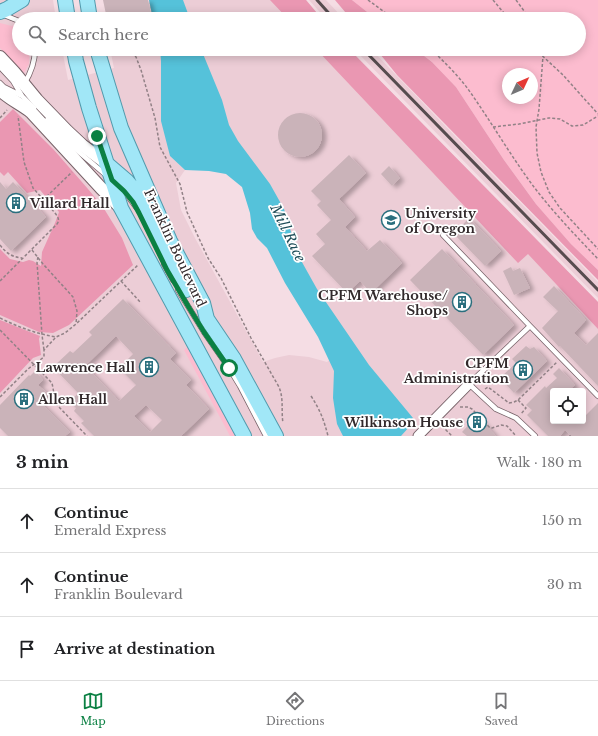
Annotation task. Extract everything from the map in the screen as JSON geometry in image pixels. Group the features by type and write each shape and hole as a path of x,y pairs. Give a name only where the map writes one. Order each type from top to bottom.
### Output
{"main road":[{"path":"0,13 22,0"},
{"path":"65,0 67,12"},
{"path":"87,0 89,12"},
{"name":"Franklin Boulevard","path":"75,56 89,108 121,208 244,436"},
{"name":"Franklin Boulevard","path":"99,56 121,128 170,241 203,303 207,319 280,432"},
{"path":"0,57 37,100 67,131 127,181 134,189 172,266 194,305 207,319"},
{"path":"0,89 19,99 24,107 31,112 121,208"}],"street":[{"path":"418,436 469,384"}],"lane":[{"path":"0,13 12,18"},
{"path":"24,84 33,67 35,56"},
{"path":"0,67 13,81 19,99 38,112"},
{"path":"43,117 73,147 124,191 133,202 139,213"},
{"path":"443,235 598,396"},
{"path":"161,258 204,332 240,386 266,436"},
{"path":"530,326 469,384 496,409 516,418 535,436"}],"path":[{"path":"368,0 384,12"},
{"path":"493,0 503,12"},
{"path":"516,0 525,12"},
{"path":"135,56 141,70 155,118 160,147 180,184 187,212 208,258 221,278 251,338 282,393 283,422 280,432"},
{"path":"437,56 467,88 531,184 546,203 598,259"},
{"path":"493,127 549,118 560,119 572,126 583,125 598,115 563,75 543,56"},
{"path":"543,56 539,108 536,121 537,153 541,172 549,192 560,208 598,248"},
{"path":"0,281 59,221 55,213 33,188 24,162 19,99"},
{"path":"43,200 74,169"},
{"path":"0,245 11,256 22,258"},
{"path":"32,250 73,296 77,311 76,324"},
{"path":"0,397 34,364 44,357 37,262 38,257"},
{"path":"44,350 56,337 65,333 76,324 138,265"},
{"path":"121,281 141,303"},
{"path":"0,318 42,335 56,337"},
{"path":"0,330 52,383 56,404 87,436"},
{"path":"478,393 488,387 509,403 514,402 518,400 561,358"},
{"path":"311,396 323,418 328,436"},
{"path":"518,400 526,408"},
{"path":"448,405 468,407 472,409 490,428 501,425 506,426 516,436"},
{"path":"435,419 452,436"}],"shaded area":[{"name":"University of Oregon","path":"0,0 53,0 55,12 12,12 12,56 63,56 68,80 114,68 111,56 161,56 170,156 185,170 176,183 181,210 263,362 289,355 309,357 327,362 343,347 185,56 356,56 598,302 598,436 0,436"},
{"path":"168,0 306,0 316,12 171,12"},
{"path":"270,0 306,0 316,12 281,12"},
{"path":"309,0 326,0 337,12 320,12"},
{"path":"335,0 352,0 367,12 345,12"},
{"path":"352,0 598,0 598,270 571,244 536,204 504,160 456,87 424,56 586,56 586,12 367,12"},
{"path":"0,23 12,26 12,56 30,56 29,64 24,73 0,48"},
{"path":"323,56 356,56 598,302 598,329 528,254 518,263"},
{"path":"361,56 378,56 598,282 598,298"},
{"path":"382,56 424,56 432,62 456,87 504,160 536,204 571,244 598,270 598,280 397,75"},
{"path":"13,109 54,150 103,207 122,238 133,265 69,325 53,333 39,332 0,315 0,249 10,259 23,262 29,260 41,266 42,252 59,212 40,190 27,193 8,172 4,176 0,172 0,122"},
{"path":"0,320 40,336 41,355 33,358 0,393"},
{"path":"187,347 235,436 230,436 184,350"}],"water":[{"path":"149,0 183,0 187,12 152,12"},
{"name":"Mill Race","path":"161,56 204,56 222,100 229,125 238,141 270,184 284,209 298,255 317,289 369,365 413,418 410,426 401,436 343,436 337,424 333,398 334,371 318,337 285,283 267,248 257,238 252,229 250,213 242,187 226,174 209,171 185,170 170,156 161,121"}],"building":[{"path":"103,0 148,0 151,12 106,12"},
{"path":"300,113 312,117 318,123 322,135 318,147 312,153 300,157 288,153 282,147 278,135 282,123 288,117"},
{"path":"349,155 366,173 339,199 355,217 345,227 367,251 380,240 402,263 371,293 360,281 347,293 312,256 325,244 316,234 331,220 317,205 321,201 311,191"},
{"path":"389,166 400,178 392,186 381,174"},
{"name":"Villard Hall","path":"0,182 6,189 13,182 46,217 11,251 0,239"},
{"path":"469,218 501,251 485,266 454,234"},
{"name":"CPFM Warehouse/ Shops","path":"442,249 514,325 483,355 410,280"},
{"path":"511,267 513,271 520,268 530,288 514,295 503,271"},
{"path":"554,286 586,320 574,333 586,345 598,333 598,386 542,328 558,311 543,297"},
{"name":"Lawrence Hall","path":"123,299 176,353 170,359 191,380 186,385 209,409 181,436 94,436 81,423 84,421 74,411 76,408 70,402 78,393 53,367 70,351 73,353 92,335 89,332","holes":["116,336 133,354 119,368 136,385 119,401 85,366","146,405 162,420 150,432 134,416"]},
{"name":"CPFM Administration","path":"526,346 530,349 534,347 547,361 514,393 500,378 516,363 512,359"},
{"path":"559,368 575,385 572,388 550,388 550,424 586,424 586,415 598,403 598,436 571,436 565,430 560,436 548,436 527,415 532,410 526,405 545,386 546,388 557,378 553,374"},
{"name":"Allen Hall","path":"35,371 43,380 38,385 48,394 40,402 70,432 65,436 8,436 0,428 0,405 29,375 30,376"},
{"name":"Wilkinson House","path":"477,416 496,436 467,436 462,432"}],"railway":[{"path":"317,0 328,12"},
{"path":"370,56 598,290"}],"place":[{"name":"Villard Hall","path":"16,203"},
{"name":"University of Oregon","path":"391,220"},
{"name":"CPFM Warehouse/ Shops","path":"462,302"},
{"name":"Lawrence Hall","path":"149,367"},
{"name":"CPFM Administration","path":"523,370"},
{"name":"Allen Hall","path":"24,399"},
{"name":"Wilkinson House","path":"477,422"}],"route":[{"path":"97,136 112,180 133,202 167,270 204,332 229,368"}]}
